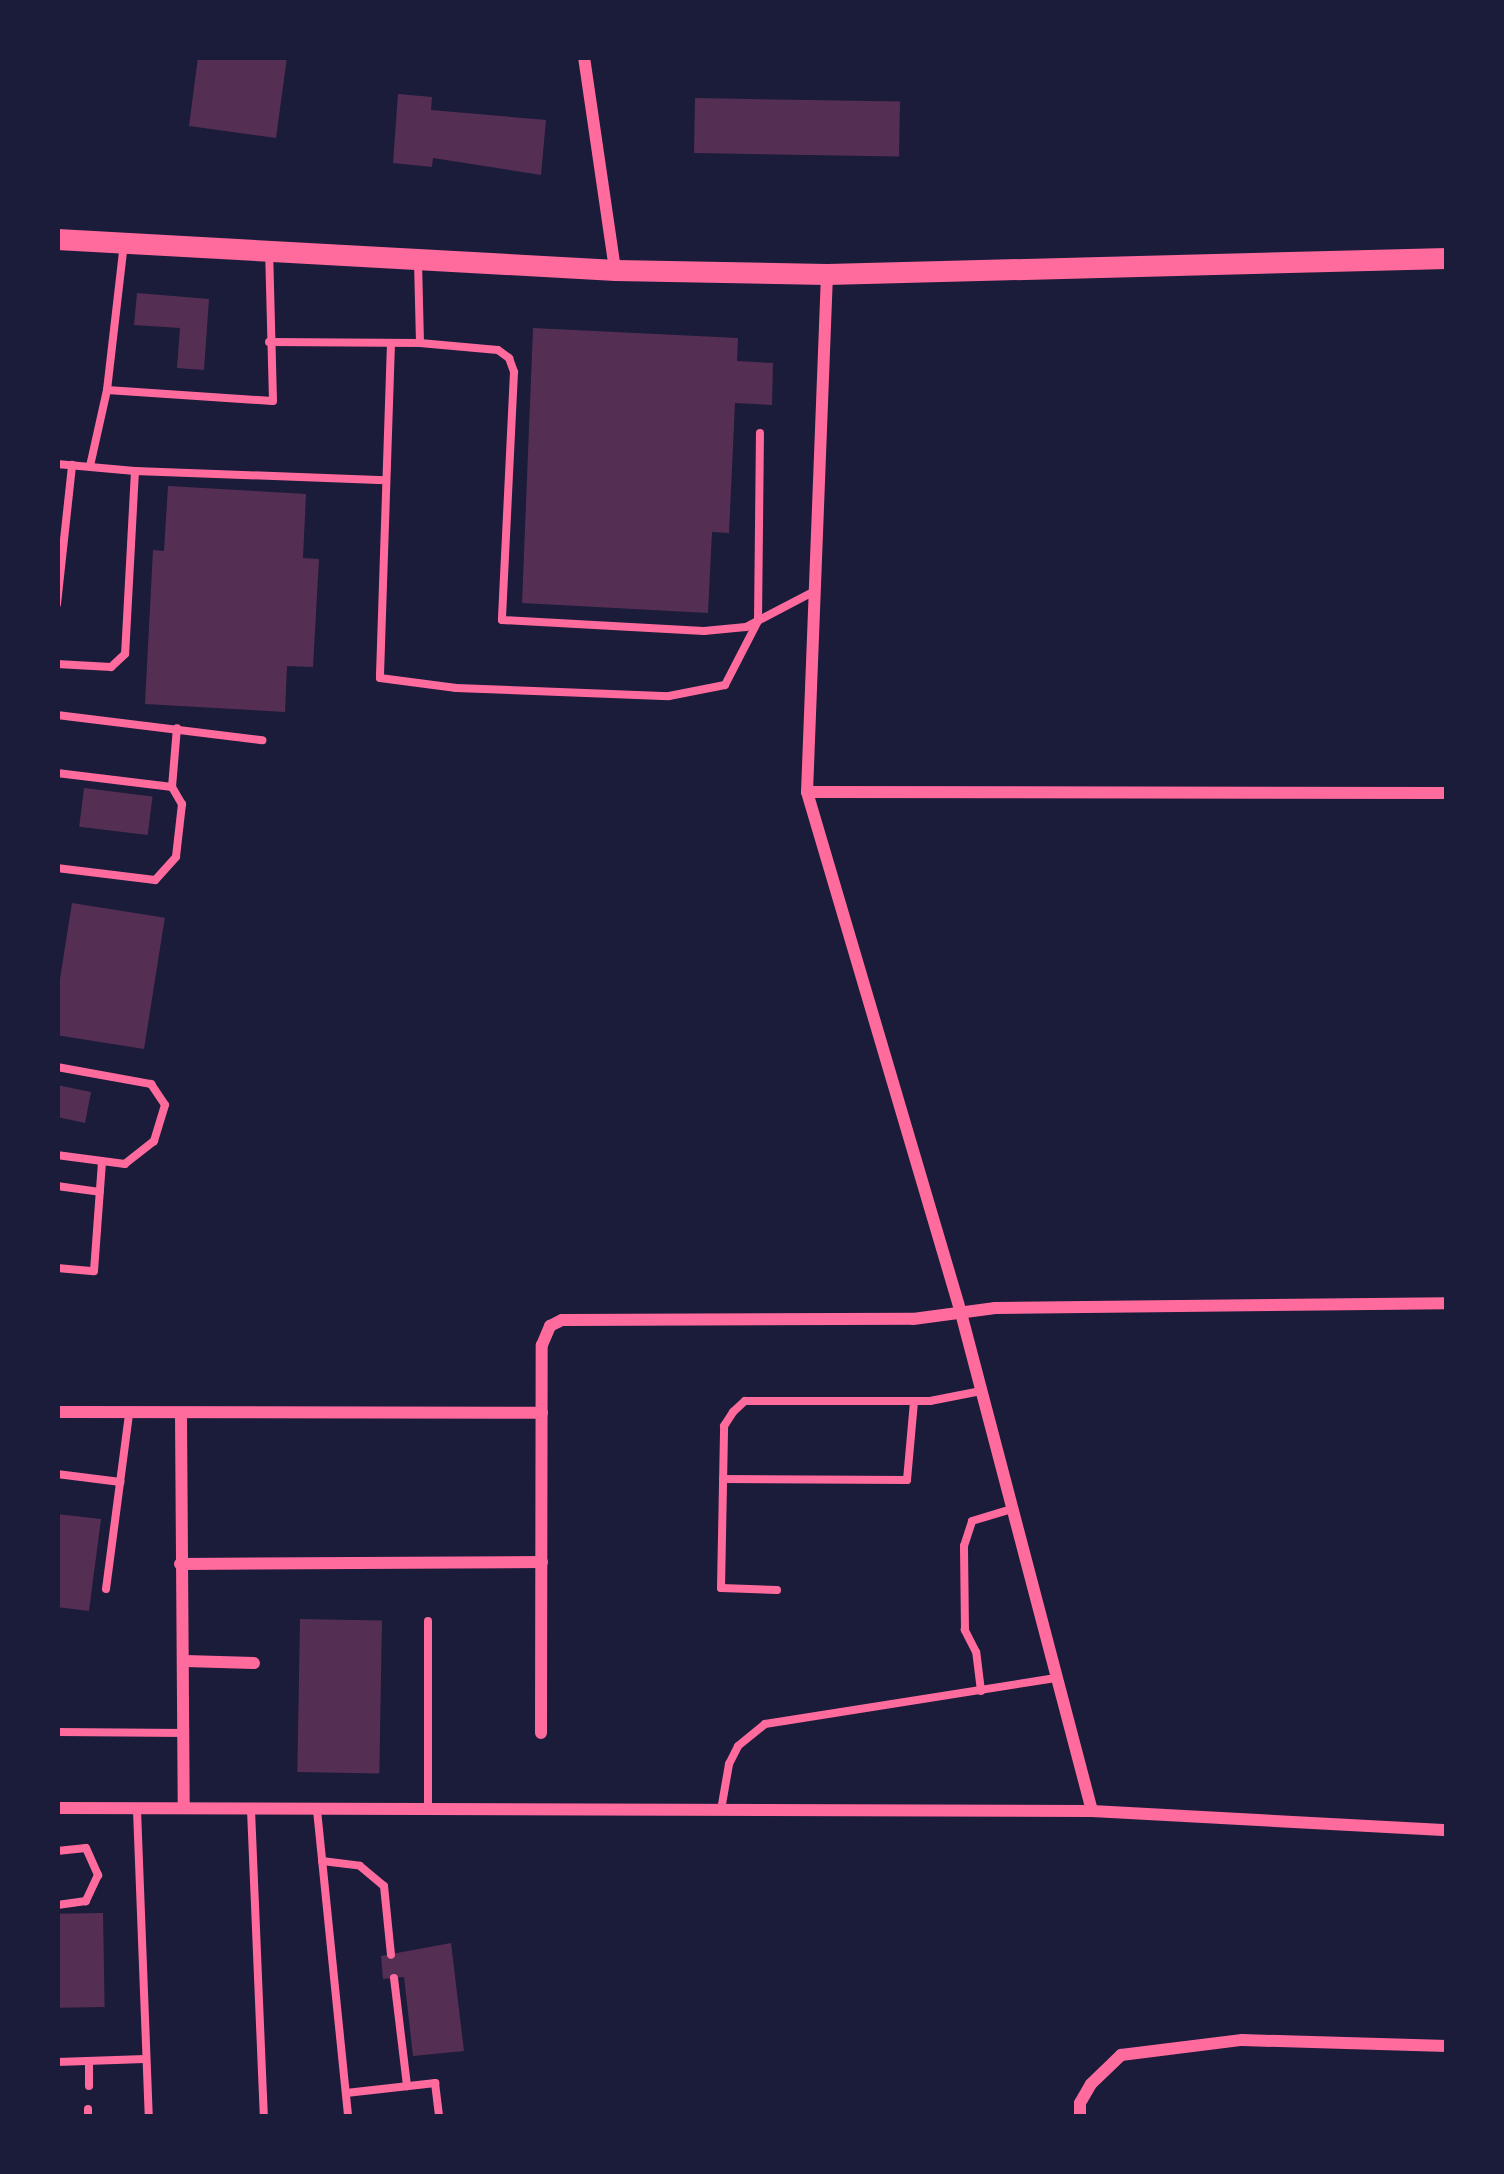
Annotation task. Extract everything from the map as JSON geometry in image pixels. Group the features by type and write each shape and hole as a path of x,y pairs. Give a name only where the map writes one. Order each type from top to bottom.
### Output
{"main road":[{"path":"57,238 615,270 827,274 1447,258"}],"street":[{"path":"584,57 615,270"},
{"path":"827,274 807,792 961,1312 1092,1810"},
{"path":"807,792 1447,793"},
{"path":"541,1733 542,1345 550,1326 562,1320 913,1319 961,1312 1447,1303"},
{"path":"57,1412 542,1413"},
{"path":"181,1415 184,1808"},
{"path":"180,1564 542,1562"},
{"path":"185,1661 254,1663"},
{"path":"57,1808 1092,1810 1447,1830"},
{"path":"1080,2117 1080,2104 1091,2084 1121,2056 1242,2040 1447,2046"}],"lane":[{"path":"90,466 107,390 124,242"},
{"path":"107,390 273,401 268,249"},
{"path":"418,258 420,343"},
{"path":"269,342 420,343 498,350 509,358 514,373 502,620 704,631 758,621 814,591"},
{"path":"391,343 380,678 456,688 692,692 725,685 758,621 760,433"},
{"path":"57,464 386,480"},
{"path":"57,604 72,465"},
{"path":"57,664 110,667 125,654 135,471"},
{"path":"57,715 262,740"},
{"path":"57,868 155,880 176,857 182,804 172,787 177,728"},
{"path":"57,773 172,787"},
{"path":"57,1067 151,1084 165,1105 154,1142 125,1164 57,1155"},
{"path":"57,1268 94,1271 102,1161"},
{"path":"57,1186 100,1192"},
{"path":"777,1590 721,1588 724,1426 745,1401 914,1401 981,1390"},
{"path":"723,1478 907,1480 912,1471 914,1401"},
{"path":"106,1588 129,1415"},
{"path":"57,1474 120,1482"},
{"path":"982,1691 976,1652 965,1630 964,1546 972,1521 1012,1508"},
{"path":"428,1622 428,1809"},
{"path":"722,1810 729,1764 738,1747 765,1724 1057,1678"},
{"path":"57,1732 185,1733"},
{"path":"137,1808 149,2117"},
{"path":"251,1808 264,2117"},
{"path":"316,1809 348,2117"},
{"path":"57,1851 86,1848 98,1876 86,1901 57,1905"},
{"path":"322,1862 360,1866 384,1886 391,1955"},
{"path":"394,1978 407,2086"},
{"path":"57,2062 145,2059"},
{"path":"88,2062 88,2086"},
{"path":"346,2093 435,2083 439,2117"}],"building":[{"path":"198,57 287,57 276,138 189,126"},
{"path":"398,94 432,97 431,110 546,120 541,175 433,158 432,167 393,163"},
{"path":"695,98 900,102 899,157 694,153"},
{"path":"137,293 209,299 204,370 177,368 180,328 134,325"},
{"path":"533,328 738,338 737,361 773,363 772,405 735,403 729,533 712,532 708,613 522,603"},
{"path":"168,486 306,494 303,558 319,559 313,667 287,666 285,712 145,704 153,550 164,551"},
{"path":"84,788 152,796 148,835 79,827"},
{"path":"72,903 165,918 144,1049 57,1035 57,998"},
{"path":"57,1085 91,1092 85,1123 57,1117"},
{"path":"57,1514 101,1519 89,1611 57,1607"},
{"path":"300,1619 382,1620 379,1773 297,1772"},
{"path":"103,1913 105,2007 59,2008 57,1914"},
{"path":"451,1943 464,2051 413,2056 404,1977 383,1979 381,1956"}]}
